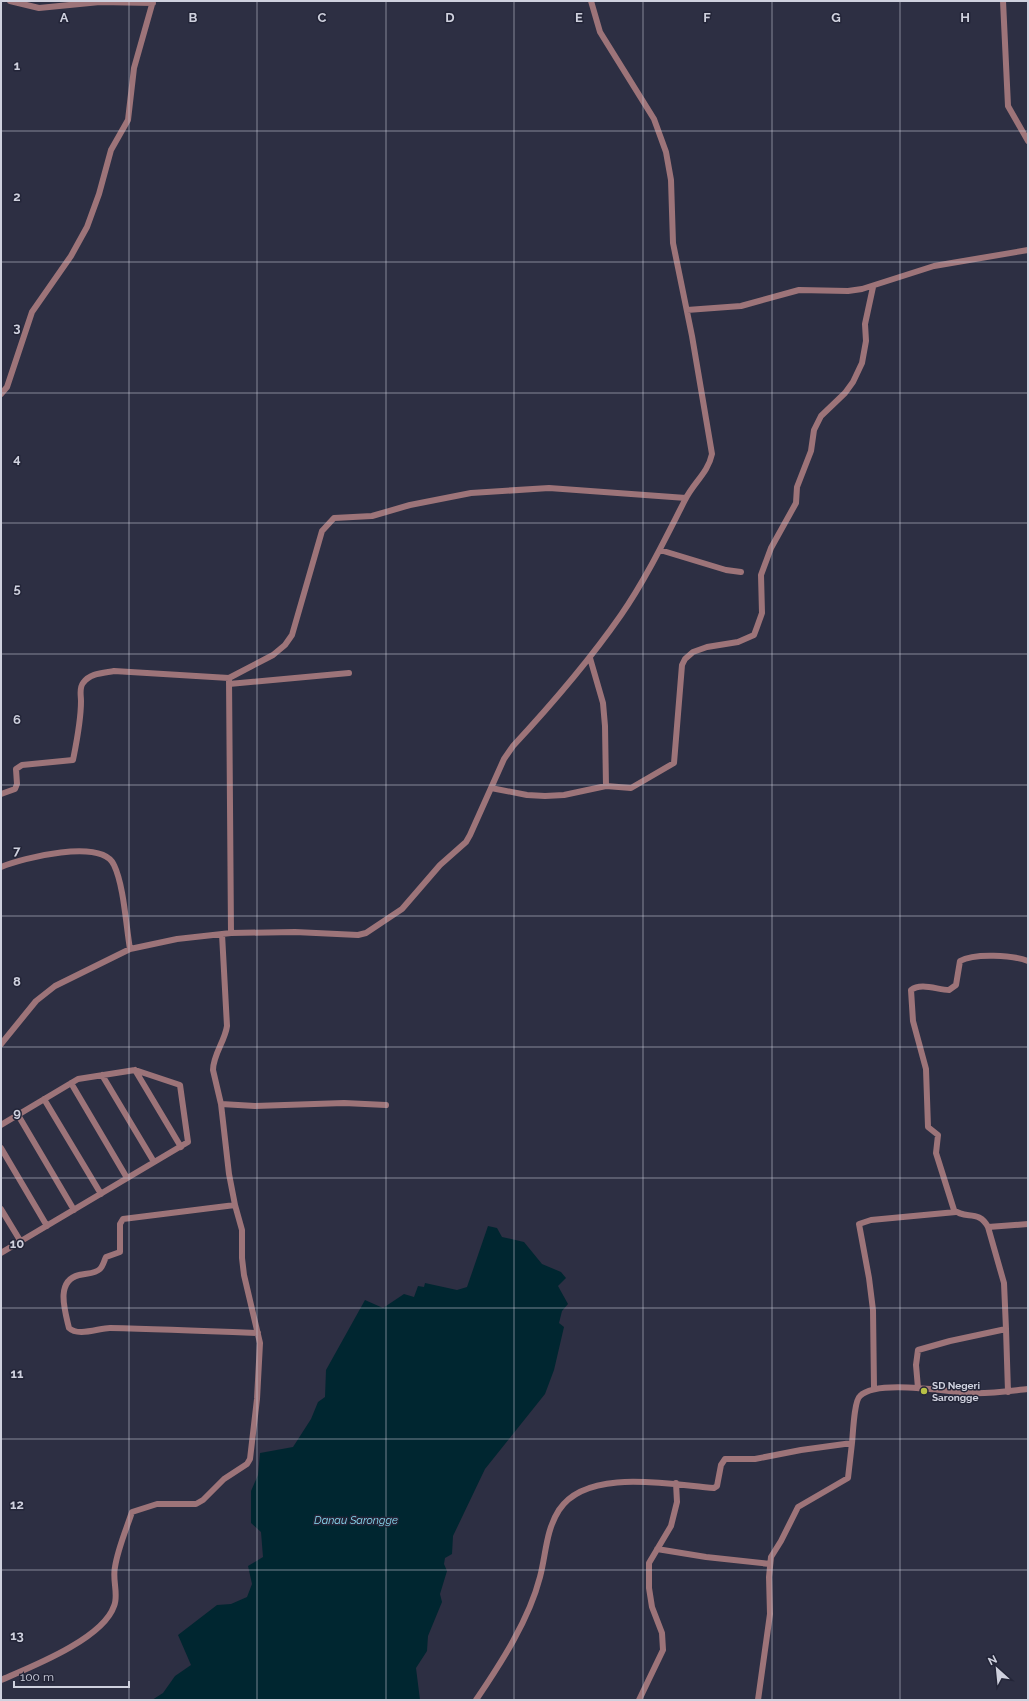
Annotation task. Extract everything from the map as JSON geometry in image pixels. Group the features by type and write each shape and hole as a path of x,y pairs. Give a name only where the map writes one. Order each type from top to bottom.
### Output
{"street":[{"path":"1,394 7,387 32,312 71,256 87,226 99,194 111,150 128,120 134,68 153,2 100,2 39,8 10,1"},
{"path":"1,1044 36,1001 56,986 130,950 177,939 231,933 295,932 358,935 366,933 402,909 440,865 466,842 504,760 513,746 590,658 622,613 660,550 686,498 710,464 712,454 687,310 673,243 671,180 666,152 654,119 600,32 591,1"},
{"path":"1003,1 1008,106 1028,141"},
{"path":"687,310 741,306 799,290 848,291 873,287 934,266 1028,250"},
{"path":"492,788 527,795 545,796 564,795 606,786 636,786 648,777 674,763 682,665 685,659 693,652 738,642 754,635 762,613 761,575 769,553 796,503 797,487 811,451 814,430 821,416 853,382 862,363 866,341 865,324 873,287"},
{"path":"229,681 273,656 285,645 292,635 322,532 334,518 372,516 410,505 471,493 549,488 686,498"},
{"path":"660,550 726,570 741,572"},
{"path":"590,658 603,704 606,786"},
{"path":"1,794 15,789 17,784 16,769 22,765 73,760 80,728 80,691 82,684 87,679 98,673 114,671 229,681 349,672"},
{"path":"229,681 231,933"},
{"path":"1,867 21,860 65,852 94,853 107,857 114,864 119,882 130,950"},
{"path":"1,1680 78,1643 95,1631 104,1621 115,1605 113,1577 115,1566 132,1512 157,1504 196,1504 203,1500 224,1479 247,1464 250,1459 253,1448 257,1406 260,1343 244,1275 242,1258 242,1230 234,1205 213,1064 227,1026 222,934"},
{"path":"956,1212 953,1207 946,1179 936,1153 938,1135 928,1127 926,1069 915,1028 911,990 917,987 949,990 956,985 960,961 968,957 1005,957 1028,961"},
{"path":"135,1070 181,1147"},
{"path":"1,1124 78,1079 135,1070 180,1085 188,1142 1,1253"},
{"path":"102,1076 154,1162"},
{"path":"71,1083 127,1178"},
{"path":"44,1099 101,1194"},
{"path":"220,1104 255,1106 344,1103 386,1105"},
{"path":"18,1115 74,1210"},
{"path":"1,1148 47,1226"},
{"path":"234,1205 122,1219 120,1224 120,1252 106,1257 101,1268 97,1271 77,1275 71,1279 64,1291 63,1300 69,1328 77,1332 104,1328 180,1329 258,1333"},
{"path":"1,1209 20,1242"},
{"path":"874,1388 873,1310 859,1224 871,1220 956,1212 978,1216 988,1227 1004,1283 1008,1392"},
{"path":"988,1227 1028,1224"},
{"path":"918,1388 916,1354 918,1350 950,1341 1006,1329"},
{"path":"758,1700 770,1614 771,1557 798,1507 848,1478 857,1399 874,1388 918,1388 969,1393 1008,1392 1028,1389"},
{"path":"476,1700 514,1639 525,1614 540,1577 551,1528 563,1505 577,1494 600,1485 625,1482 676,1483 714,1488 717,1486 721,1465 725,1459 755,1459 801,1450 852,1443"},
{"path":"639,1700 663,1650 662,1633 652,1607 649,1588 649,1563 671,1526 675,1514 677,1496 676,1483"},
{"path":"656,1549 706,1557 770,1564"}],"water":[{"name":"Danau Sarongge","path":"488,1226 497,1228 502,1237 524,1242 542,1264 561,1272 566,1278 558,1286 568,1304 562,1311 559,1323 564,1327 554,1370 545,1394 485,1469 453,1536 452,1554 445,1558 444,1564 447,1571 440,1594 442,1602 428,1636 427,1651 416,1668 420,1700 152,1700 163,1693 175,1676 191,1665 178,1635 217,1605 231,1604 247,1597 252,1584 248,1566 263,1557 261,1532 251,1523 251,1491 258,1475 260,1453 293,1447 311,1419 318,1402 325,1397 326,1370 365,1300 383,1308 404,1294 414,1297 418,1286 424,1287 425,1283 457,1290 467,1287"}],"place":[{"name":"SD Negeri Sarongge","path":"924,1391"}]}
